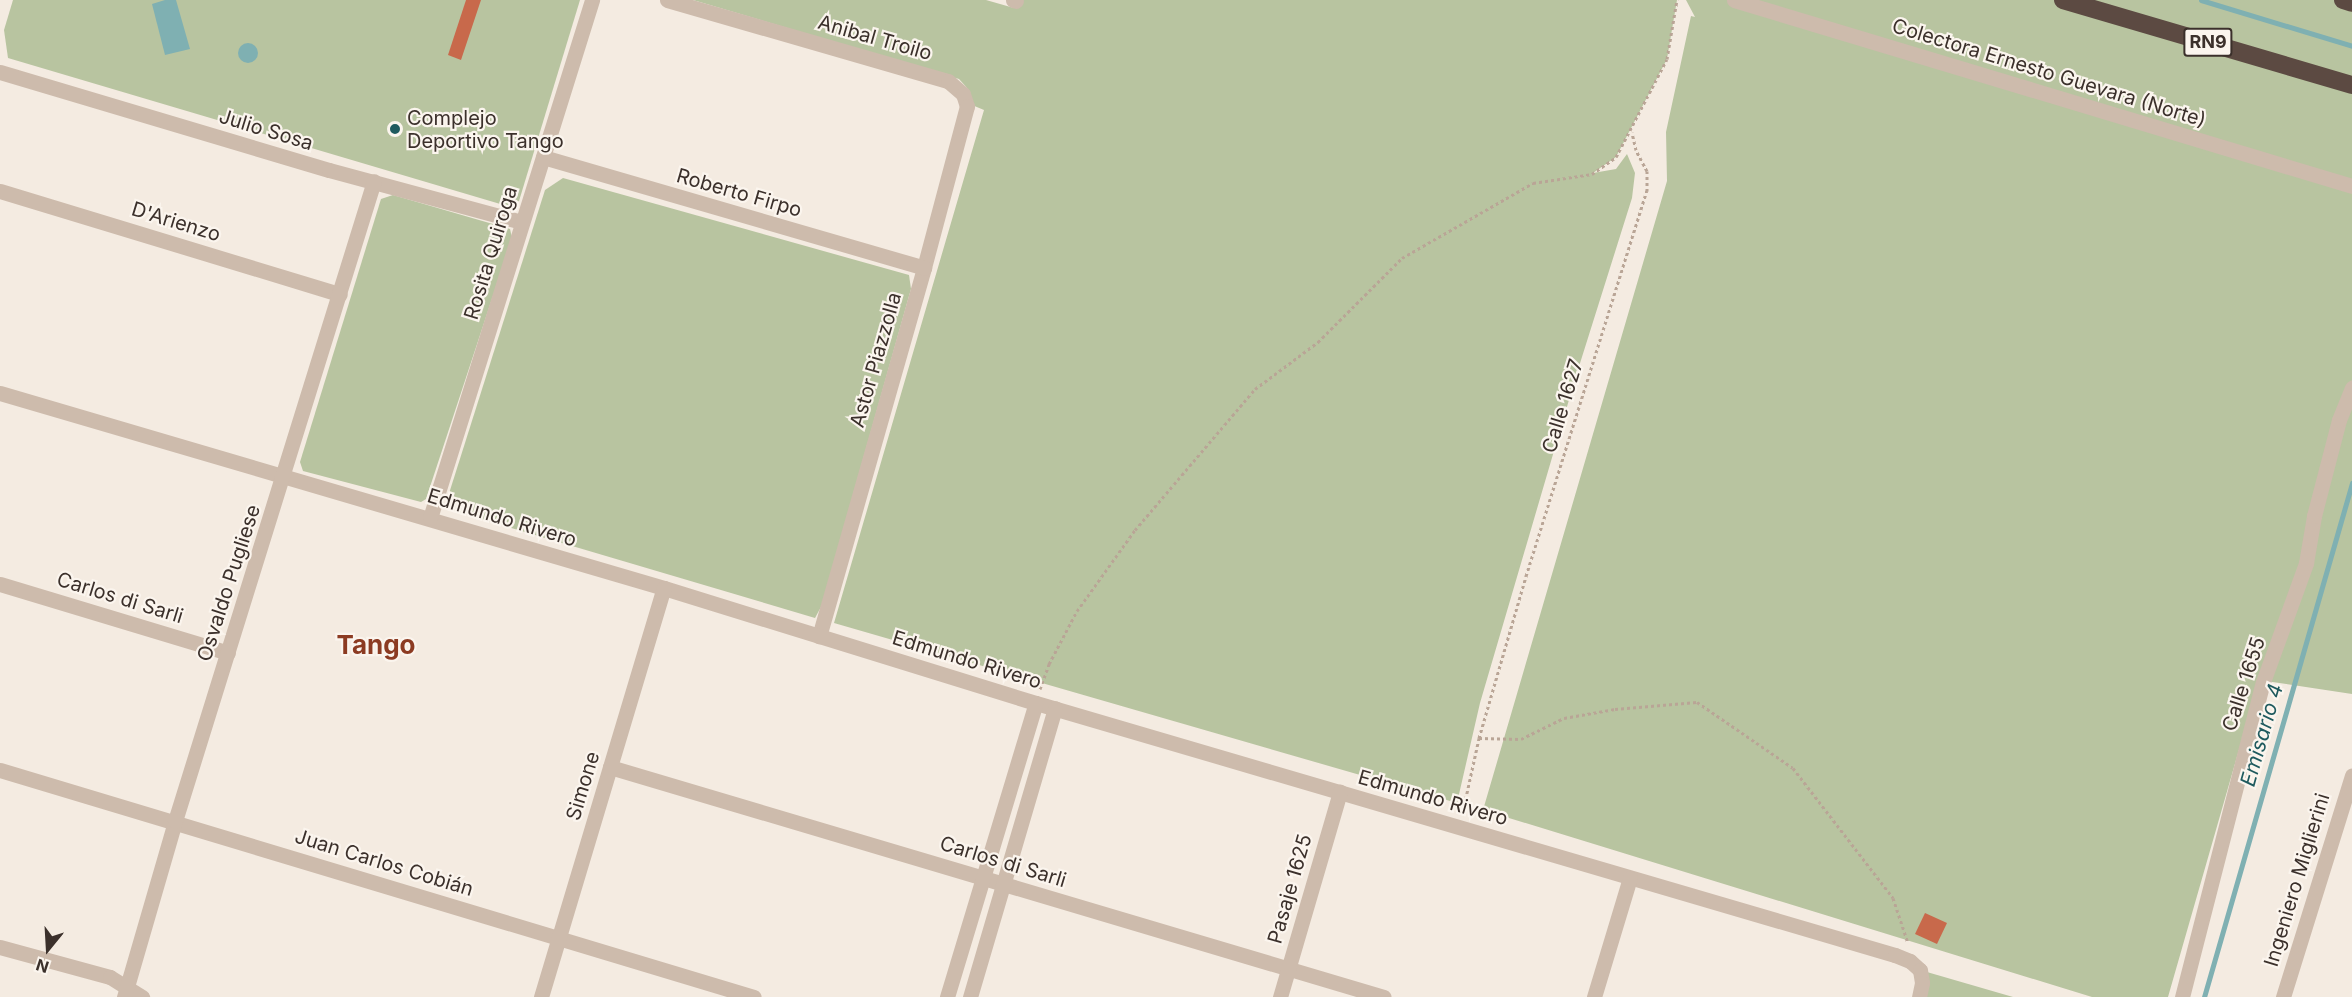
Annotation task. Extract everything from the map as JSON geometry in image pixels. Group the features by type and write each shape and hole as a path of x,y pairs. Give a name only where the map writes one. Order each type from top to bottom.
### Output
{"highway":[{"name":"RN9","path":"2064,0 2352,85"},
{"path":"2343,0 2352,3"}],"street":[{"name":"Rosita Quiroga","path":"430,518 592,0"},
{"name":"Anibal Troilo","path":"667,0 948,81 963,94"},
{"name":"Colectora Ernesto Guevara (Norte)","path":"1734,0 2352,186"},
{"name":"Julio Sosa","path":"0,72 329,171 374,181 522,222"},
{"name":"Astor Piazzolla","path":"819,636 966,115 967,106 963,94"},
{"name":"Roberto Firpo","path":"543,157 924,268"},
{"name":"Osvaldo Pugliese","path":"125,993 175,821 285,476 374,181"},
{"name":"D'Arienzo","path":"0,191 340,294"},
{"name":"Calle 1655","path":"2182,997 2263,682 2306,563 2314,516 2339,420 2352,387"},
{"name":"Edmundo Rivero","path":"0,393 664,588 1036,703 1630,878 1915,966"},
{"name":"Carlos di Sarli","path":"0,584 228,653"},
{"name":"Simone","path":"541,997 664,588"},
{"path":"947,997 1036,703"},
{"path":"970,997 1055,708"},
{"name":"Carlos di Sarli","path":"610,767 1384,997"},
{"name":"Juan Carlos Cobián","path":"0,770 754,997"},
{"name":"Ingeniero Miglierini","path":"2283,997 2352,775"},
{"name":"Pasaje 1625","path":"1280,997 1340,792"},
{"path":"1594,997 1630,878"},
{"path":"0,947 110,977 125,993 142,997"},
{"path":"1915,966 1922,983 1918,997"}],"path":[{"path":"1036,703 1049,664 1077,611 1135,530 1255,389 1318,342 1402,258 1533,183 1592,174 1616,157 1667,59 1677,0"},
{"name":"Calle 1627","path":"1456,827 1466,804 1479,738 1586,380 1647,191 1647,171 1636,150 1631,130"},
{"path":"1479,738 1521,739 1564,718 1615,709 1698,702 1793,768 1893,898 1915,966"}],"green space":[{"name":"Complejo Deportivo Tango","path":"13,0 580,0 519,201 507,206 8,58 4,30"},
{"path":"693,0 986,0 1014,8 1013,0 1677,0 1667,59 1616,157 1593,173 1616,169 1627,154 1635,173 1632,198 1576,376 1480,703 1457,803 834,623 984,110 972,105 969,90 959,79"},
{"path":"1686,0 2352,0 2352,694 2259,680 2168,997 2092,997 1483,810 1667,181 1666,132 1691,16 1695,17"},
{"path":"563,178 909,275 911,289 822,605 815,618 451,510 446,503 545,190"},
{"path":"393,195 510,229 512,238 426,499 421,502 303,471 300,462 381,199"},
{"path":"1920,970 2013,997 1919,997"}],"water":[{"path":"165,0 176,0 190,49 165,55 152,4"},
{"path":"248,43 255,46 258,53 255,60 248,63 241,60 238,53 241,46"}],"building":[{"path":"466,0 481,0 461,60 448,55"},
{"path":"1925,913 1947,923 1937,944 1915,934"}],"waterway":[{"path":"2201,0 2352,46"},
{"name":"Emisario 4","path":"2204,997 2352,483"}],"place":[{"name":"Complejo Deportivo Tango","path":"395,129"}],"district":[{"name":"Tango","path":"376,645"}]}
